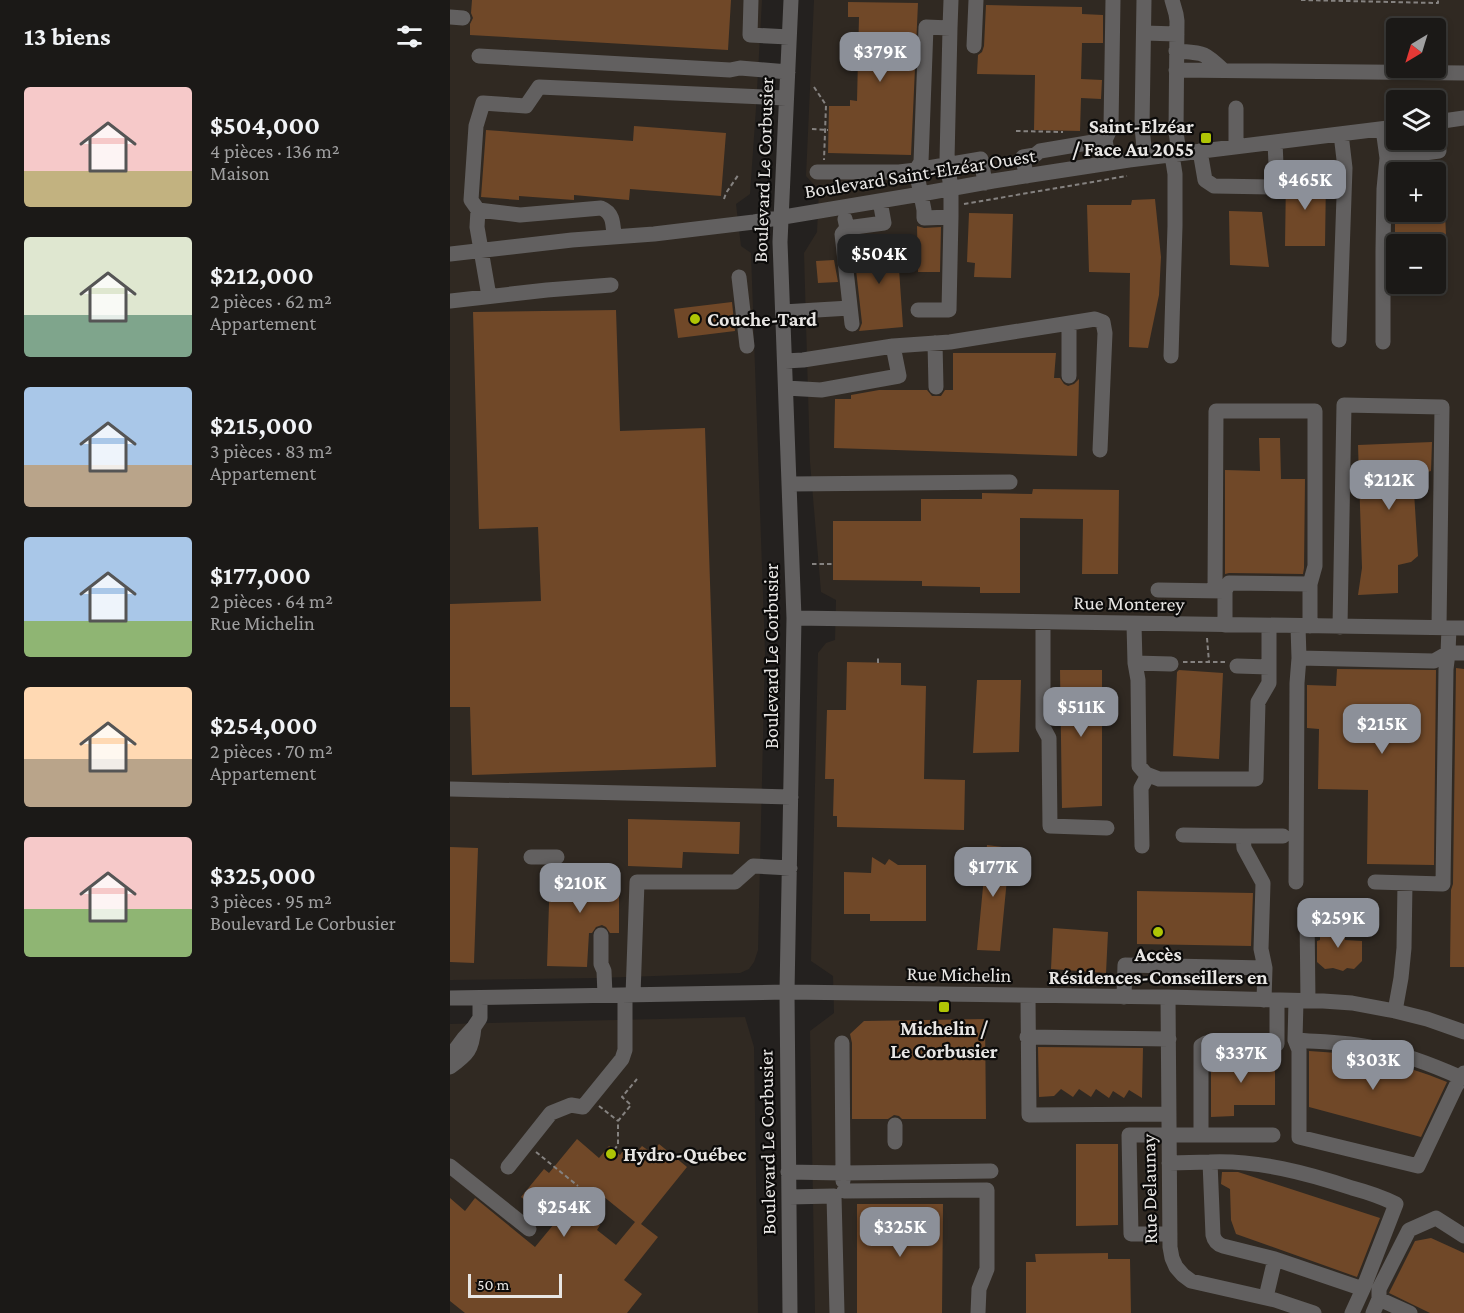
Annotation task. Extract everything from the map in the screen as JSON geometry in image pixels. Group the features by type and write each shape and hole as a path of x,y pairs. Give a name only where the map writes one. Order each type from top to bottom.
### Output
{"street":[{"path":"751,0 750,35 789,37"},
{"name":"Boulevard Le Corbusier","path":"790,1313 787,992 794,618 780,242 791,0"},
{"path":"918,310 949,310 951,189 948,165 951,0"},
{"path":"974,46 976,0"},
{"path":"1109,163 1105,140 1111,127 1113,0"},
{"path":"1144,0 1142,127 1145,158"},
{"path":"1171,356 1177,34 1176,14 1172,0"},
{"path":"950,28 926,27 921,162 916,170 924,218 951,217"},
{"path":"1144,33 1177,34"},
{"path":"479,56 788,72"},
{"path":"1176,61 1223,70 1464,73"},
{"path":"489,296 477,227 478,210 471,200 476,126 483,103 526,106 539,87 786,98"},
{"path":"1236,108 1236,146"},
{"path":"1446,121 1464,118"},
{"name":"Boulevard Saint-Elzéar Ouest","path":"450,254 675,231 781,217 1109,163 1386,128"},
{"path":"1339,340 1345,168 1341,134"},
{"path":"1026,176 1023,157 1035,155 1040,151 1105,140"},
{"path":"1200,151 1206,180 1214,186 1276,187 1275,142"},
{"path":"1388,150 1384,189 1388,234"},
{"path":"1387,158 1439,150"},
{"path":"816,172 898,172 981,159 985,183"},
{"path":"847,228 884,223 880,201"},
{"path":"843,207 847,228 843,234 852,324"},
{"path":"478,210 520,215 601,208 611,216 614,237"},
{"path":"739,277 747,346"},
{"path":"450,301 612,285"},
{"path":"1383,342 1387,294"},
{"path":"783,312 850,308"},
{"path":"785,361 893,346 950,342 1095,319 1103,322 1104,327 1100,450"},
{"path":"1069,323 1069,376"},
{"path":"935,343 936,387"},
{"path":"786,388 821,390 899,376 893,346"},
{"path":"1340,627 1344,405 1442,407 1451,628 1446,669 1443,884 1376,882"},
{"path":"1224,625 1220,591 1216,411 1315,411 1314,566 1299,658 1297,694 1296,882"},
{"path":"790,484 1010,482"},
{"path":"1158,590 1220,591 1229,583 1310,584"},
{"name":"Rue Monterey","path":"794,618 1451,628"},
{"path":"1043,622 1043,727 1049,738 1050,826 1107,828"},
{"path":"1134,624 1138,680 1139,766 1148,775 1159,779 1256,779 1258,702 1269,683 1269,626"},
{"path":"1299,658 1434,661 1448,653 1464,653"},
{"path":"1135,663 1177,663"},
{"path":"1234,664 1269,667"},
{"path":"1142,846 1141,788 1148,775"},
{"path":"450,789 791,797"},
{"path":"1183,835 1283,836"},
{"path":"1201,1135 1200,1047 1202,1044 1277,1044 1261,949 1263,883 1244,848 1243,836"},
{"path":"531,856 557,857"},
{"path":"508,1167 551,1113 571,1105 583,1107 622,1059 626,1050 637,882 735,882 753,866 790,868"},
{"path":"1395,1011 1404,948 1405,882"},
{"path":"1295,1040 1359,1045 1385,1050 1463,1075 1455,1086 1418,1166 1299,1137 1299,1050 1295,1040 1302,1001 1307,915 1338,916"},
{"path":"605,935 601,964 604,971 605,995"},
{"path":"1124,997 1125,965 1265,968"},
{"name":"Rue Michelin","path":"450,998 787,992 1302,1001 1352,1003 1395,1011 1464,1032"},
{"path":"1028,996 1029,1115 1169,1114"},
{"path":"450,1066 465,1057 473,1043 474,1028 481,1015 480,998"},
{"name":"Rue Delaunay","path":"1168,998 1170,1234 1174,1262 1187,1278 1201,1284 1266,1297 1314,1313"},
{"path":"1027,1037 1168,1039"},
{"path":"837,1313 839,1193 843,1173 842,1043"},
{"path":"895,1125 895,1142"},
{"path":"1170,1234 1131,1234 1129,1135 1274,1135"},
{"path":"1169,1163 1227,1161 1283,1168 1396,1204 1352,1313"},
{"path":"1210,1162 1213,1234 1216,1242 1223,1246 1275,1258 1363,1289"},
{"path":"450,1166 529,1229"},
{"path":"966,1171 967,1190"},
{"path":"788,1172 991,1171"},
{"path":"933,1172 934,1190"},
{"path":"896,1173 897,1190"},
{"path":"789,1197 897,1190 987,1190 987,1269 979,1289 978,1313"},
{"path":"1410,1313 1376,1306 1379,1289 1409,1230 1436,1218 1464,1236"},
{"path":"1266,1297 1275,1258"}],"path":[{"path":"1301,0 1438,3 1438,0"},
{"path":"814,87 826,105 827,130 824,154"},
{"path":"812,129 827,130"},
{"path":"1017,131 1066,132"},
{"path":"724,199 740,174"},
{"name":"Boulevard Saint-Elzéar Ouest","path":"961,204 1127,176"},
{"path":"812,564 833,564"},
{"path":"1207,638 1209,662"},
{"path":"878,657 878,663"},
{"path":"1177,663 1234,664"},
{"path":"614,1150 618,1145 618,1121 631,1105 622,1097 637,1079"},
{"path":"605,1111 618,1121"},
{"path":"532,1149 578,1186"}],"shaded area":[{"path":"450,0 762,0 750,194 736,204 741,246 751,253 765,653 758,950 749,969 740,973 450,980"},
{"path":"814,0 1464,0 1464,1313 815,1313 810,1031 834,1013 833,976 811,961 818,653 826,643 835,640 836,600 821,592 810,462 804,253 817,232 819,190 806,176"},
{"path":"745,1017 754,1047 758,1313 450,1313 450,1024"}],"building":[{"path":"472,0 731,0 728,50 470,35 470,24 473,18"},
{"path":"848,2 918,3 911,155 828,153 829,106 850,106 850,100 857,101 859,17 848,17"},
{"path":"986,5 1082,7 1082,14 1103,15 1103,43 1082,43 1081,79 1102,80 1101,99 1081,98 1080,131 1034,130 1035,75 977,74 978,55 984,46"},
{"path":"634,126 726,133 721,196 630,189 629,200 574,195 574,200 519,196 519,200 481,197 486,130 633,141"},
{"path":"1286,176 1326,177 1325,246 1285,246"},
{"path":"1155,199 1161,257 1159,295 1148,348 1129,347 1130,273 1089,272 1087,205 1131,205 1132,200"},
{"path":"1229,211 1262,212 1269,267 1230,265"},
{"path":"969,213 1013,214 1011,278 974,277 975,263 967,262"},
{"path":"1395,222 1445,222 1446,234 1395,234"},
{"path":"917,226 941,227 940,272 918,272"},
{"path":"897,240 903,327 859,331 862,323 853,243"},
{"path":"834,260 838,282 818,283 816,261"},
{"path":"732,302 735,331 678,338 674,309"},
{"path":"616,310 620,431 705,428 716,767 472,775 470,707 450,707 450,604 541,601 538,527 479,529 473,312"},
{"path":"953,353 1056,353 1054,378 1060,378 1068,386 1079,379 1077,456 834,448 835,399 851,399 851,395 879,390 927,390 932,396 941,396 945,390 953,390"},
{"path":"1259,438 1280,438 1281,479 1305,479 1303,574 1225,574 1225,470 1260,471"},
{"path":"1432,442 1431,471 1413,476 1418,556 1411,562 1398,565 1398,593 1358,595 1362,568 1358,445"},
{"path":"1033,489 1119,490 1118,574 1082,574 1083,519 1020,518 1020,593 980,593 980,587 922,586 922,581 833,580 833,521 921,521 921,499 982,499 982,493 1032,494"},
{"path":"847,662 901,663 901,685 926,686 924,779 965,780 964,830 837,827 837,816 833,816 834,779 825,779 827,710 846,710"},
{"path":"1456,668 1464,669 1464,967 1450,967"},
{"path":"1337,669 1436,670 1434,865 1367,864 1368,790 1318,789 1319,729 1307,728 1307,685 1336,686"},
{"path":"1060,670 1102,670 1102,806 1062,808"},
{"path":"1179,670 1223,673 1219,759 1173,756 1177,672"},
{"path":"977,680 1021,680 1019,752 973,753"},
{"path":"628,819 740,822 739,854 683,852 682,868 628,866"},
{"path":"987,845 1010,848 1000,951 977,950"},
{"path":"450,847 478,848 474,963 450,962"},
{"path":"872,857 885,865 889,859 898,865 926,865 926,921 870,921 870,914 844,914 844,872 871,873"},
{"path":"550,872 619,873 619,933 610,933 602,925 589,933 587,967 547,966"},
{"path":"1137,891 1253,893 1251,946 1137,944"},
{"path":"1345,924 1345,940 1362,941 1362,961 1354,969 1347,968 1343,971 1333,968 1325,969 1317,962 1320,925"},
{"path":"1053,928 1108,932 1106,973 1051,969"},
{"path":"985,1019 986,1119 902,1119 894,1115 888,1119 852,1119 850,1034 864,1021"},
{"path":"1038,1047 1143,1048 1142,1098 1129,1090 1124,1098 1113,1091 1109,1098 1096,1089 1091,1097 1079,1089 1073,1097 1061,1089 1054,1096 1039,1097"},
{"path":"1309,1051 1352,1054 1383,1060 1447,1082 1421,1137 1309,1107"},
{"path":"1211,1059 1275,1059 1275,1105 1234,1105 1234,1116 1211,1117"},
{"path":"577,1139 599,1158 609,1146 620,1155 625,1148 634,1155 642,1146 652,1153 659,1144 687,1167 641,1224 658,1237 624,1280 642,1294 627,1313 465,1313 450,1301 450,1198 465,1211 475,1198 535,1247 554,1224 521,1197 544,1169 549,1173","holes":["593,1188 635,1222 616,1245 597,1230 600,1225 578,1207"]},
{"path":"1076,1144 1118,1144 1118,1225 1076,1226"},
{"path":"1222,1172 1238,1172 1380,1218 1357,1277 1236,1234 1231,1220 1230,1189 1221,1184"},
{"path":"857,1204 943,1204 942,1313 857,1313"},
{"path":"1431,1238 1464,1253 1464,1313 1430,1313 1389,1293 1415,1241"},
{"path":"1108,1253 1108,1259 1130,1259 1131,1313 1026,1313 1026,1262 1036,1262 1035,1254"}],"place":[{"name":"Saint-Elzéar / Face Au 2055","path":"1206,138"},
{"name":"Couche-Tard","path":"695,319"},
{"name":"Accès Résidences-Conseillers en","path":"1158,932"},
{"name":"Michelin / Le Corbusier","path":"944,1007"},
{"name":"Hydro-Québec","path":"611,1154"}]}
